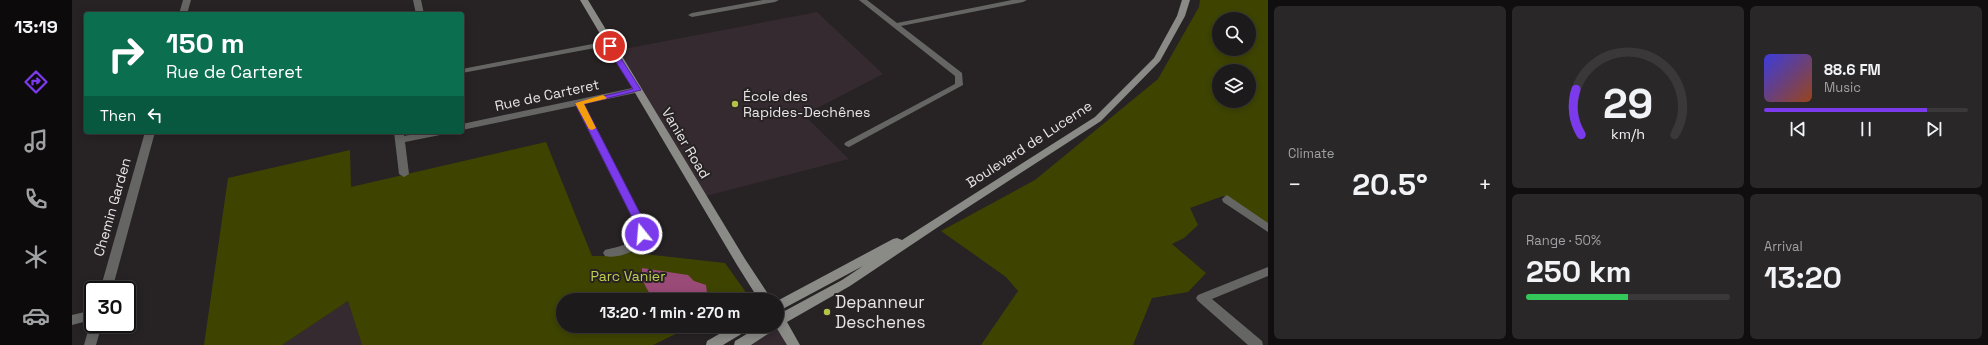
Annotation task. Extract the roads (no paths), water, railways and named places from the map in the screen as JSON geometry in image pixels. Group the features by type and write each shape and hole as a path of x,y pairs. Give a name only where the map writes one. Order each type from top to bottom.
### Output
{"main road":[{"name":"Vanier Road","path":"584,0 608,43 761,293"},
{"name":"Boulevard de Lucerne","path":"784,317 846,283 952,212 1098,120 1157,59 1181,16 1186,0"},
{"name":"Boulevard de Lucerne","path":"784,303 952,212"},
{"path":"784,332 794,345"},
{"path":"712,345 732,333"},
{"name":"Boulevard de Lucerne","path":"740,345 758,333"}],"street":[{"path":"184,12 187,0"},
{"path":"417,0 420,12"},
{"path":"692,15 775,0"},
{"path":"850,144 959,85 959,75 897,25 863,0"},
{"path":"897,25 1023,0"},
{"path":"464,71 608,43"},
{"name":"Rue de Carteret","path":"464,127 637,90"},
{"path":"579,103 643,229 640,240 628,249 609,253"},
{"name":"Chemin Garden","path":"109,281 149,134"},
{"path":"404,174 400,136 420,134"},
{"path":"1227,199 1268,228"},
{"path":"1257,345 1202,298 1268,271"},
{"path":"72,320 84,317"},
{"path":"90,345 93,333"}],"place":[{"name":"École des Rapides-Dechênes","path":"735,104"},
{"name":"Depanneur Deschenes","path":"827,312"}],"park label":[{"name":"Parc Vanier","path":"628,276"}]}
